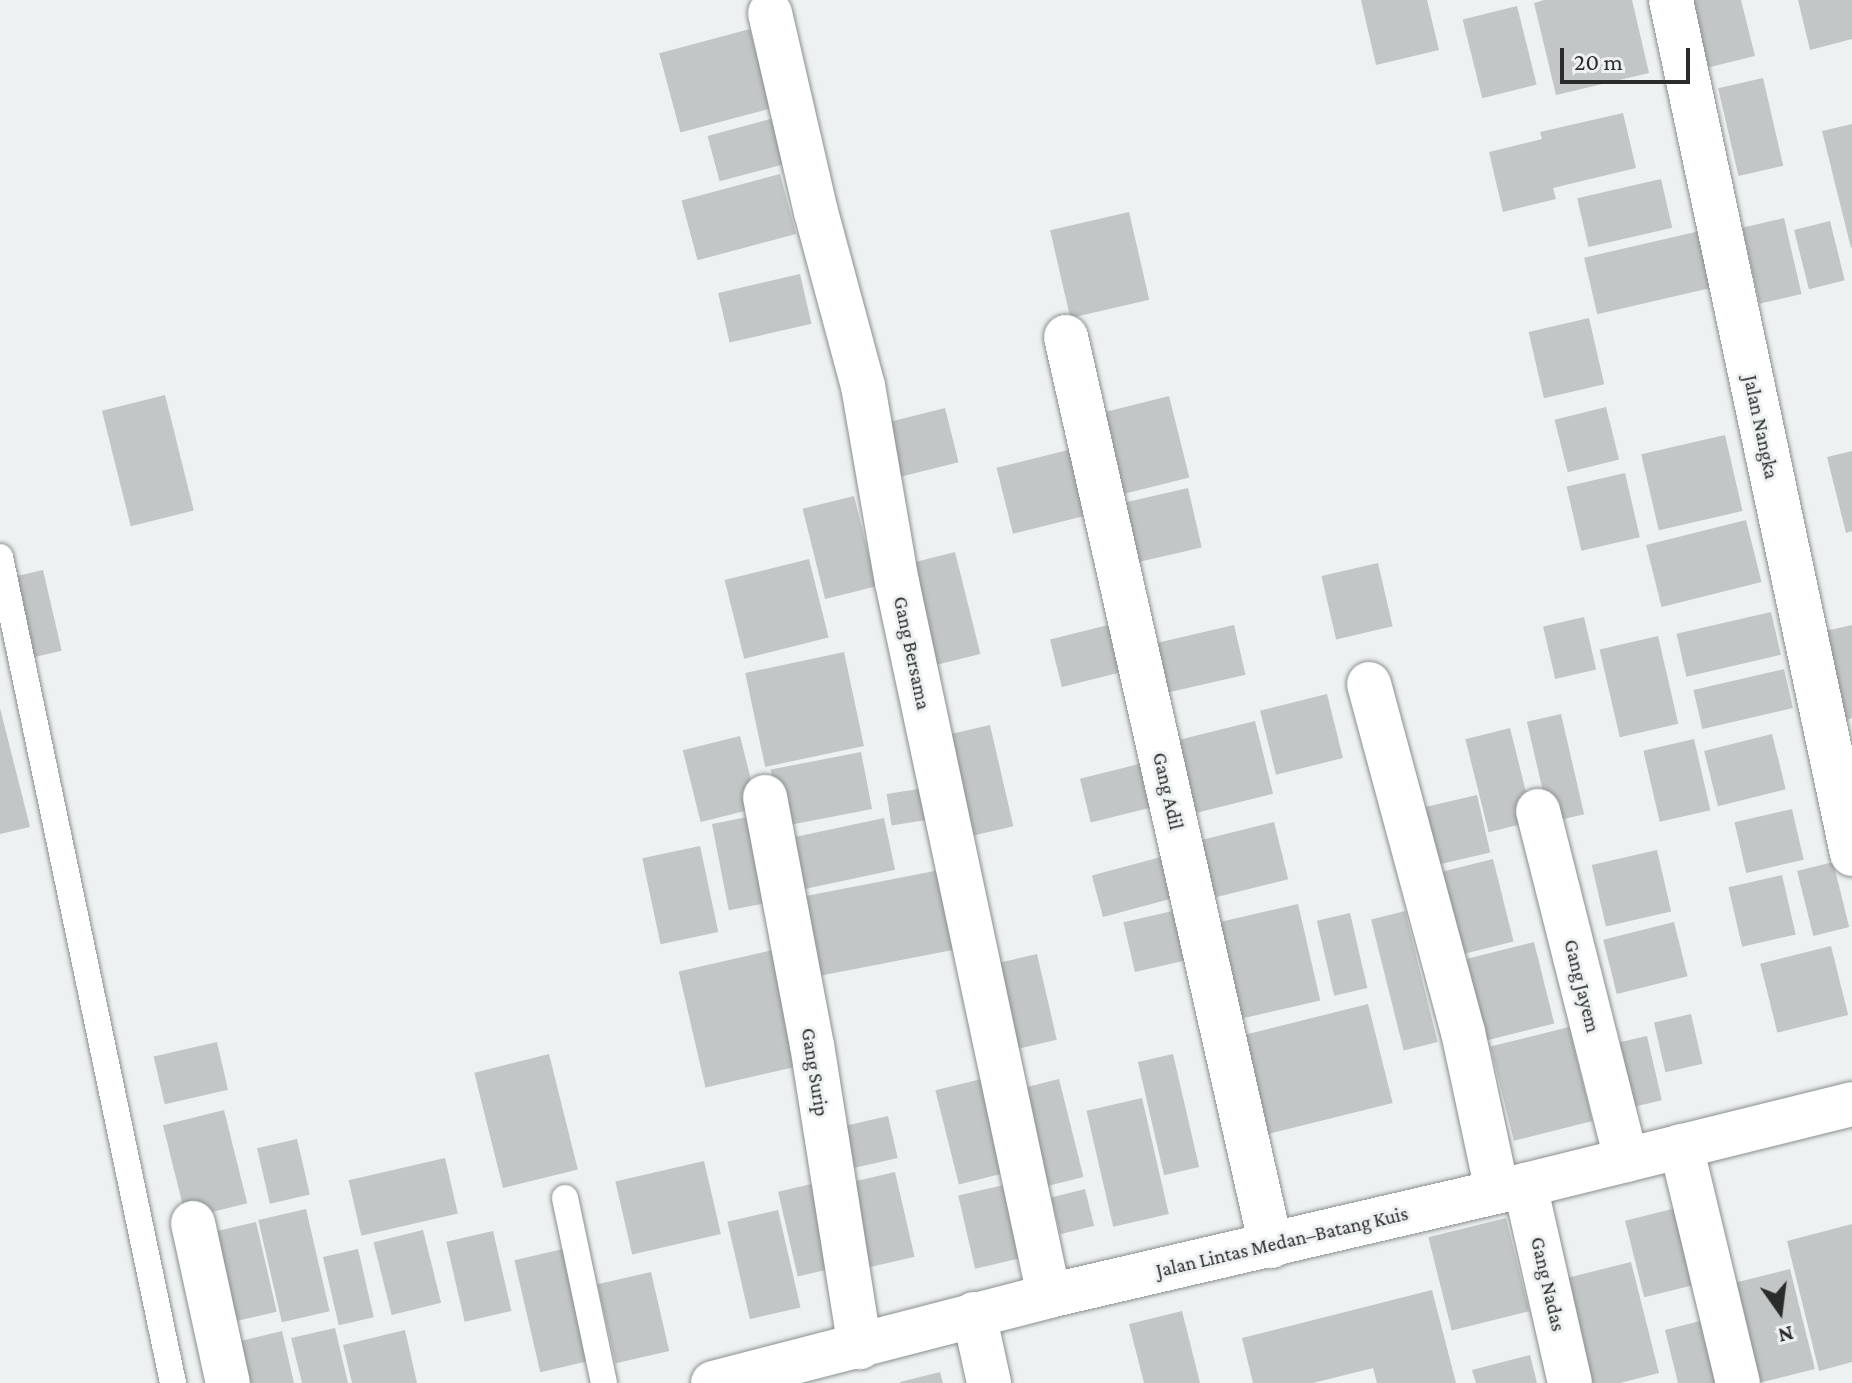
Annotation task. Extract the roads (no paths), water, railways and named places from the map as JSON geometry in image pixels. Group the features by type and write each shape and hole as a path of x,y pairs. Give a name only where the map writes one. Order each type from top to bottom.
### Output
{"main road":[{"name":"Jalan Nangka","path":"1671,0 1852,854"},
{"name":"Gang Bersama","path":"770,13 816,212 863,386 897,582 1049,1296"},
{"name":"Gang Adil","path":"1066,337 1271,1246"},
{"name":"Gang Nadas","path":"1369,684 1463,1032 1570,1383"},
{"name":"Gang Surip","path":"765,797 812,1045 860,1347"},
{"name":"Gang Jayem","path":"1538,811 1626,1160"},
{"name":"Jalan Lintas Medan–Batang Kuis","path":"713,1383 760,1378 974,1314 1271,1246 1852,1104"},
{"path":"1681,1146 1738,1383"},
{"path":"193,1223 228,1383"},
{"path":"974,1314 989,1383"}],"lane":[{"path":"0,557 173,1383"},
{"path":"565,1198 604,1383"}]}
